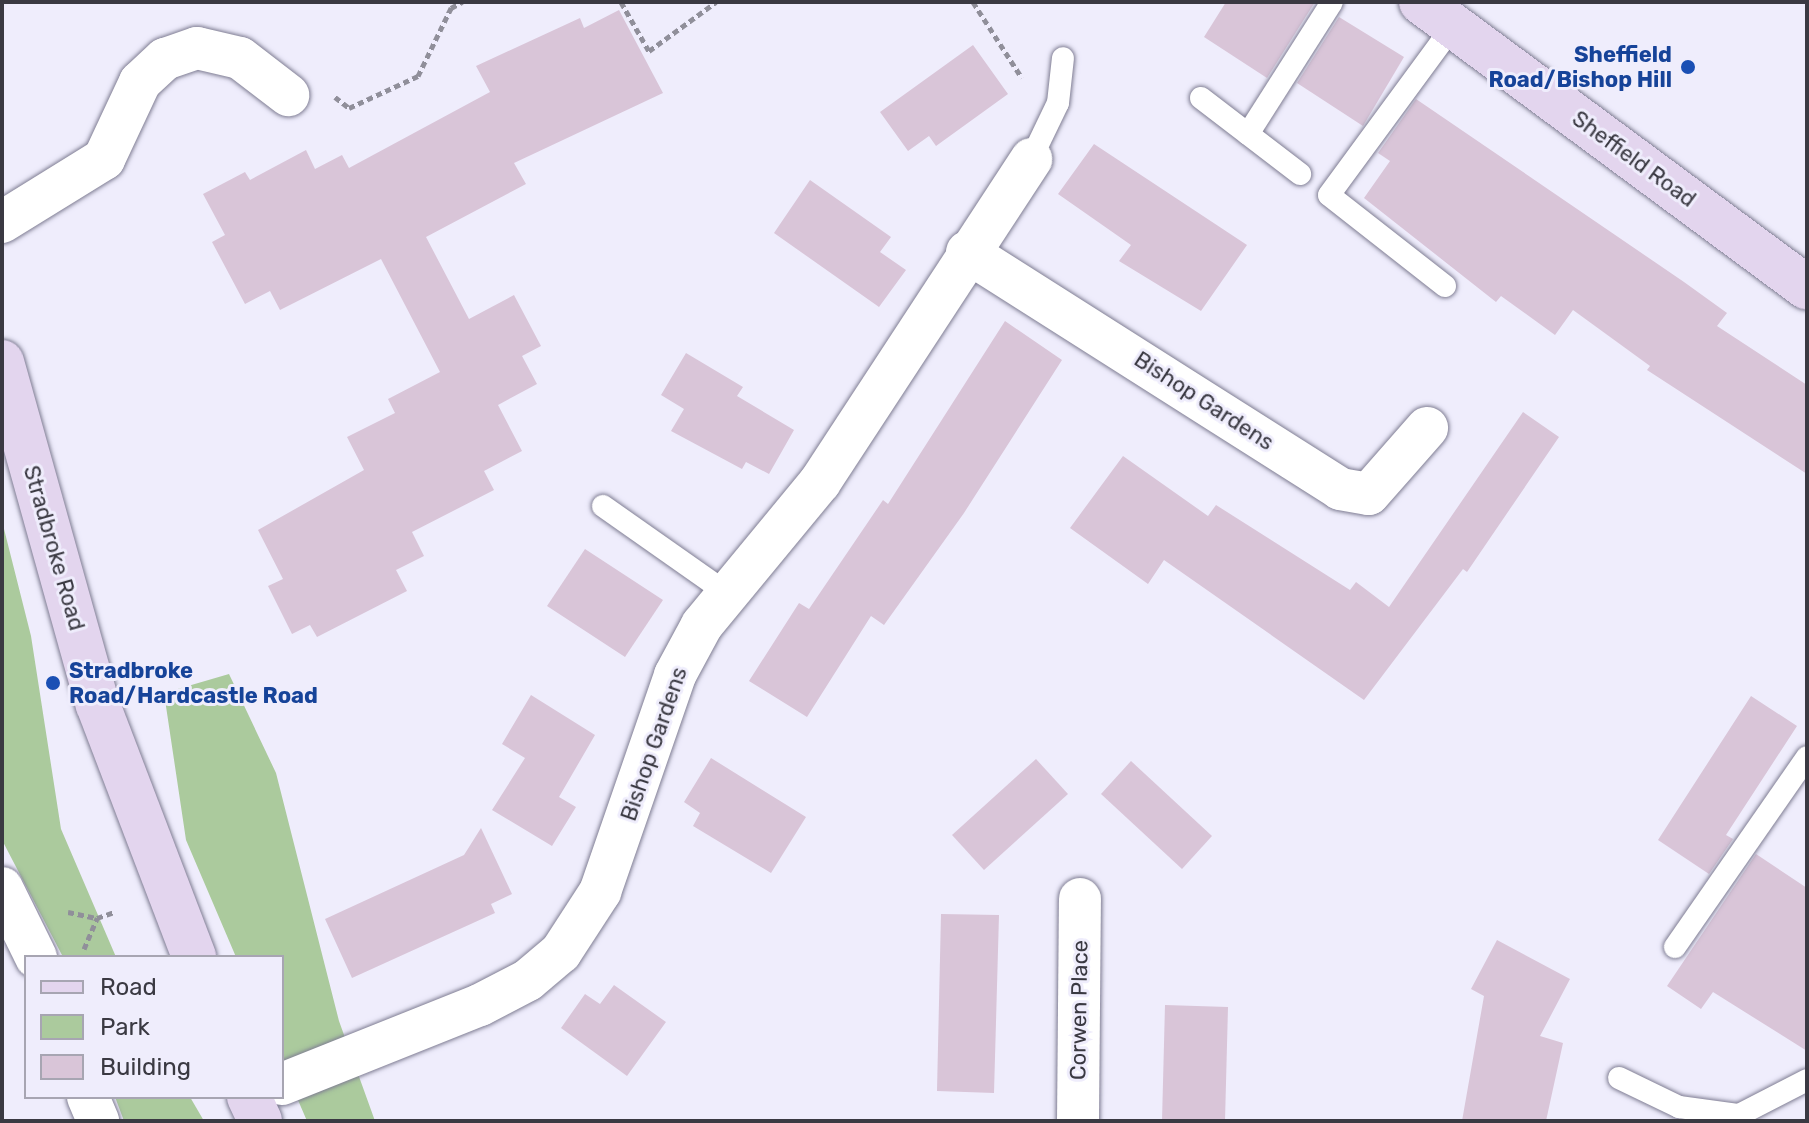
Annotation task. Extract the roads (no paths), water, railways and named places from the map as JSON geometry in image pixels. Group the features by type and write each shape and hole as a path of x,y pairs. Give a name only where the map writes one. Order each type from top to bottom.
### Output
{"street":[{"name":"Sheffield Road","path":"1437,14 1807,288"},
{"path":"2,222 104,159 140,82 165,59 197,48 240,58 308,91"},
{"name":"Bishop Gardens","path":"284,1083 480,1005 528,980 561,952 600,892 675,675 724,591 820,482 967,252 1031,159"},
{"name":"Bishop Gardens","path":"967,252 1340,489 1369,494 1427,428"},
{"name":"Stradbroke Road","path":"2,362 98,705 193,955"},
{"path":"2,888 35,955"},
{"name":"Corwen Place","path":"1078,1121 1080,899"},
{"path":"89,1099 98,1121"},
{"path":"251,1099 260,1121"}],"lane":[{"path":"1248,134 1332,2"},
{"path":"1437,14 1329,195 1445,286"},
{"path":"1031,159 1058,103 1063,58"},
{"path":"1201,98 1300,174"},
{"path":"603,506 724,591"},
{"path":"1675,947 1807,757"},
{"path":"1619,1078 1679,1107 1739,1115 1807,1080"}],"place":[{"name":"Sheffield Road/Bishop Hill","path":"1688,67"},
{"name":"Stradbroke Road/Hardcastle Road","path":"53,683"}]}
